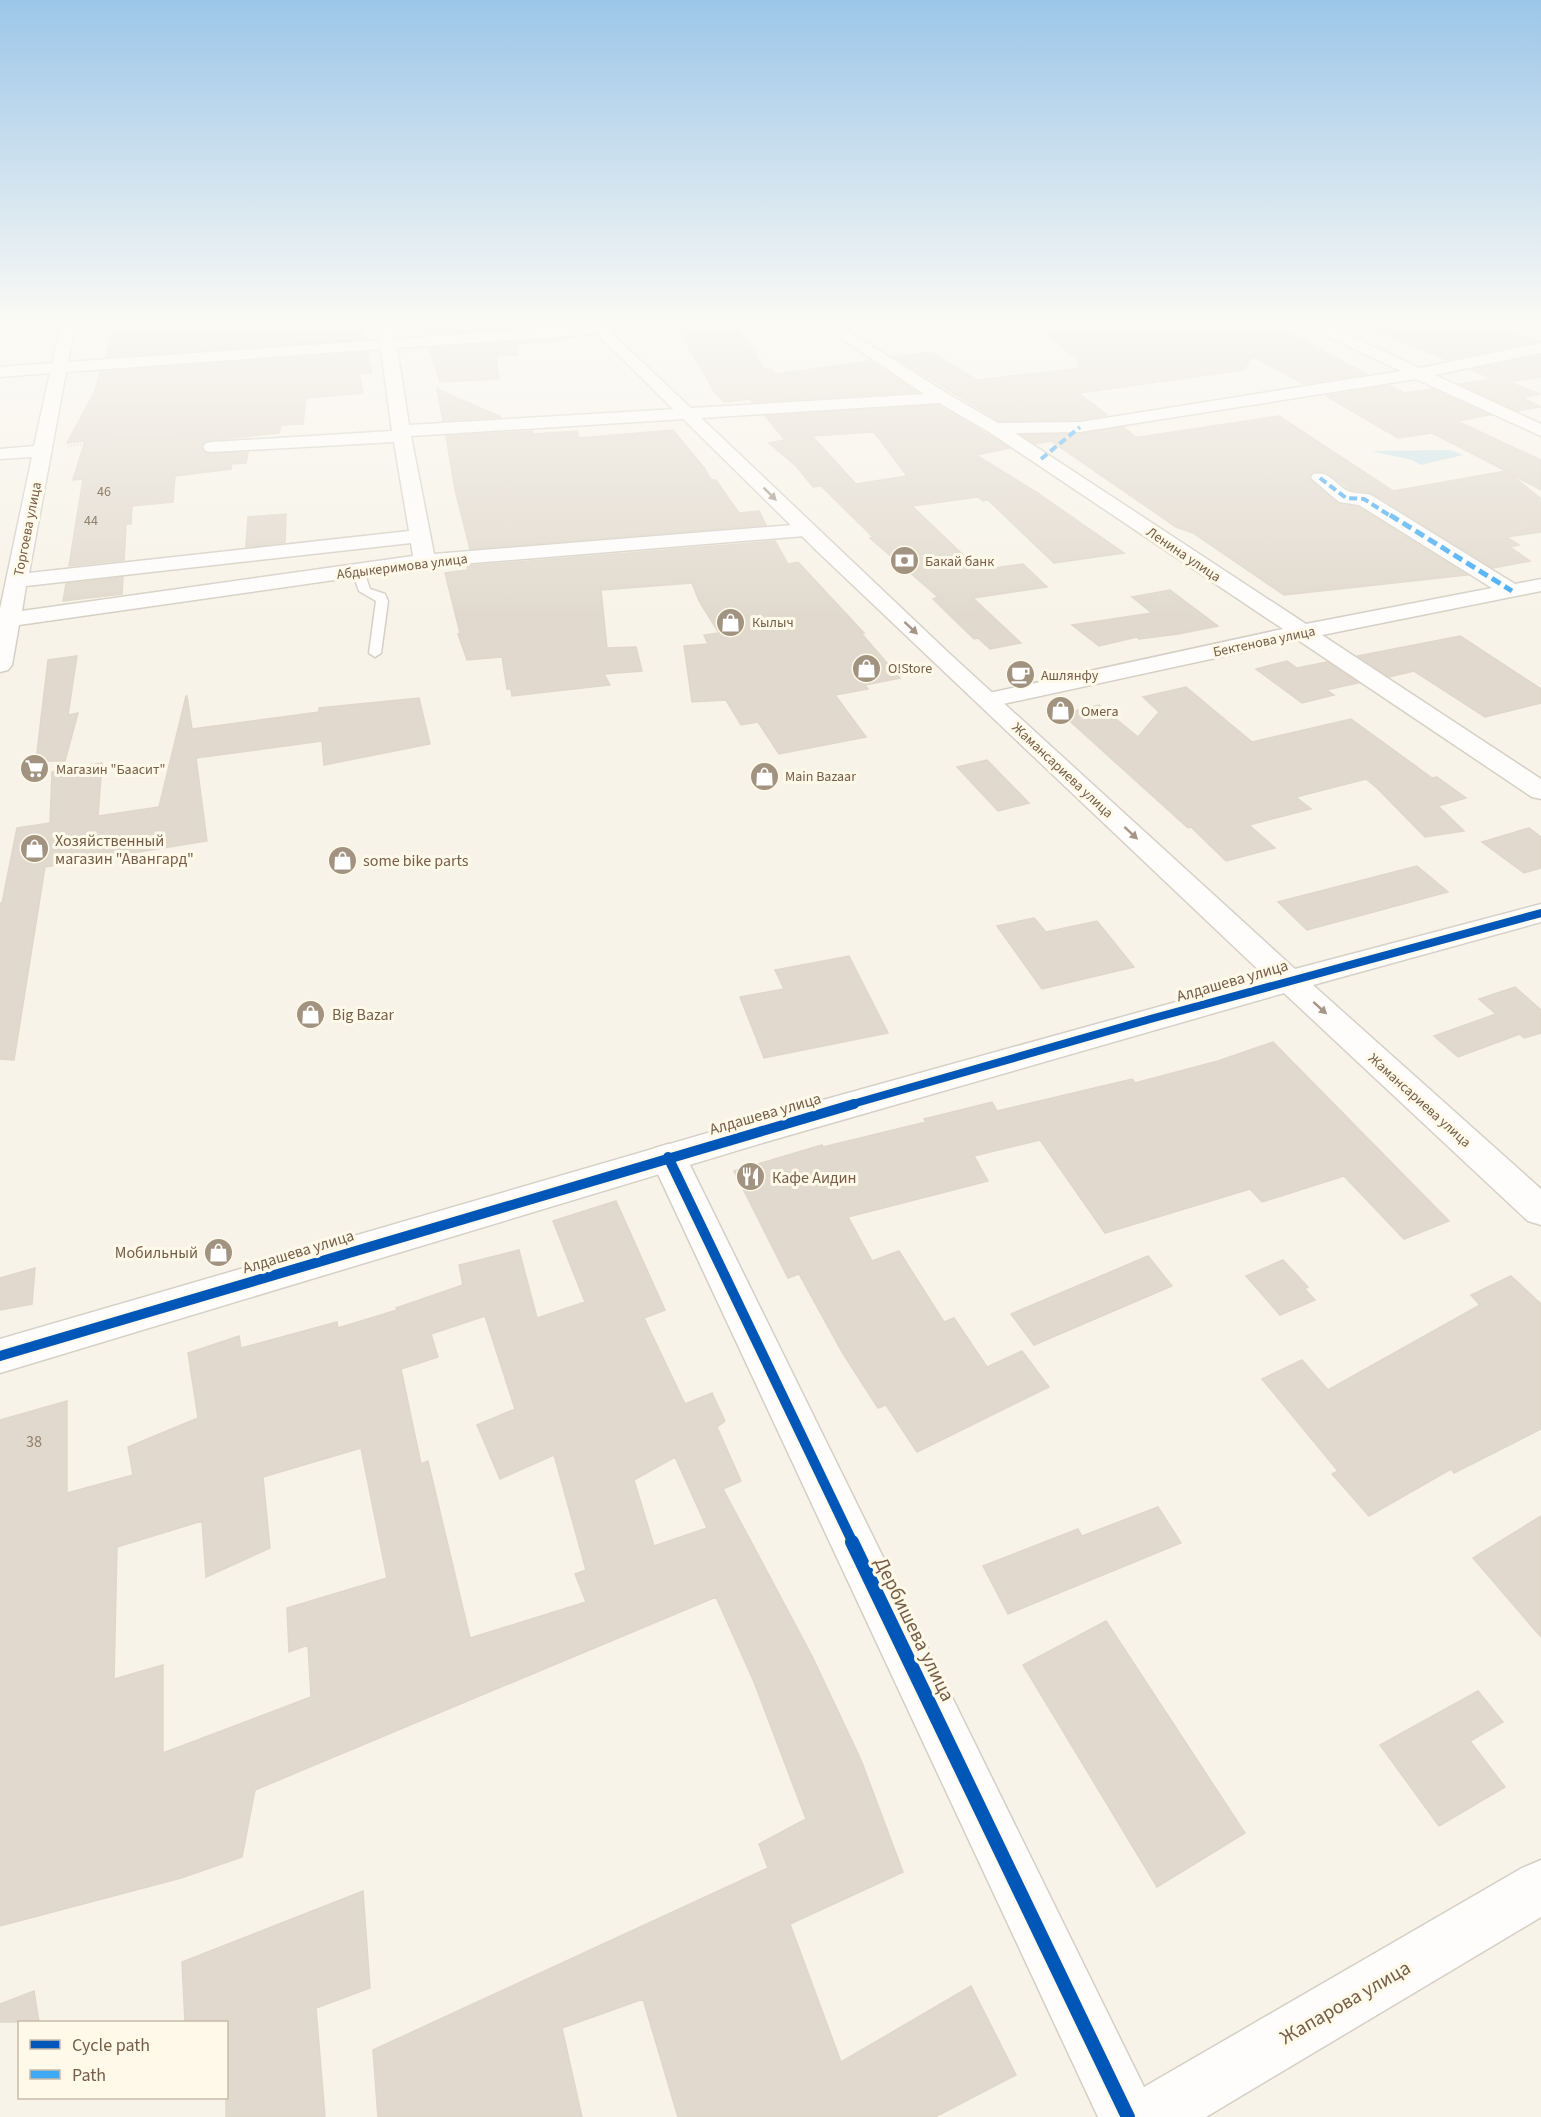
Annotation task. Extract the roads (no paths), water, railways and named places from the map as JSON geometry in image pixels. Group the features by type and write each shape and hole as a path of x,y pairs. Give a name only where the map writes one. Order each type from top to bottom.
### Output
{"street":[{"name":"Торгоева улица","path":"0,665 4,620 16,580 48,421"},
{"path":"399,421 425,561"},
{"path":"212,447 559,421"},
{"name":"Жамансариева улица","path":"696,421 806,530 1288,980 1541,1211"},
{"name":"Ленина улица","path":"982,421 1541,791"},
{"path":"995,428 1080,428 1125,421"},
{"path":"1520,421 1541,431"},
{"path":"0,454 42,451"},
{"path":"1320,478 1346,498 1364,499 1512,591"},
{"name":"Абдыкеримова улица","path":"4,620 425,561 806,530"},
{"path":"16,580 421,536"},
{"name":"Бектенова улица","path":"988,700 1302,632 1541,585"},
{"name":"Алдашева улица","path":"0,1356 668,1156 1288,980 1541,913"},
{"name":"Дербишева улица","path":"668,1156 1128,2117"},
{"name":"Жапарова улица","path":"1150,2117 1541,1887"}],"lane":[{"path":"358,571 365,591 381,597 382,601 375,653"}],"water":[{"path":"1451,450 1463,455 1421,465 1412,460 1372,451"}],"place":[{"name":"Бакай банк","path":"904,561"},
{"name":"Кылыч","path":"731,622"},
{"name":"O!Store","path":"867,668"},
{"name":"Ашлянфу","path":"1020,675"},
{"name":"Омега","path":"1060,711"},
{"name":"Магазин \"Баасит\"","path":"35,769"},
{"name":"Main Bazaar","path":"764,776"},
{"name":"Хозяйственный магазин \"Авангард\"","path":"34,849"},
{"name":"some bike parts","path":"342,860"},
{"name":"Big Bazar","path":"311,1014"},
{"name":"Кафе Аидин","path":"751,1177"},
{"name":"Мобильный","path":"219,1252"}]}
